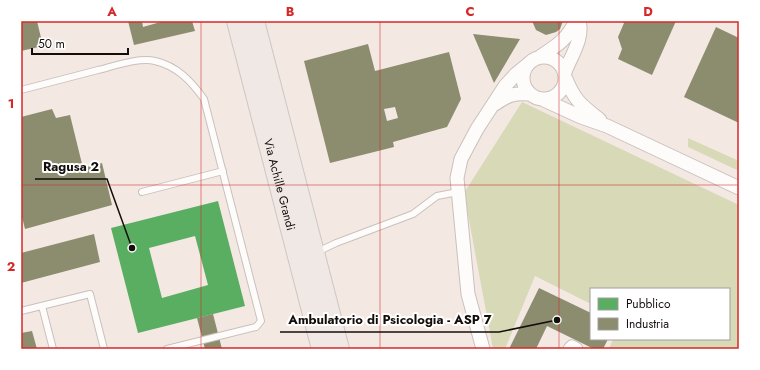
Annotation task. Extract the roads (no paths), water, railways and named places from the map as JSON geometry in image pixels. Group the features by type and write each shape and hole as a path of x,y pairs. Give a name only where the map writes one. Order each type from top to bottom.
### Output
{"main road":[{"name":"Via Achille Grandi","path":"237,21 322,349"},
{"name":"Via Achille Grandi","path":"254,21 339,349"}],"street":[{"path":"483,349 468,294 457,178 461,159 477,129 508,82 532,61 557,46 566,38 576,21"},
{"path":"527,65 523,77 525,89 529,94 537,99 544,100 551,99 561,91 565,85 565,75 579,39 581,29 579,21"},
{"path":"538,58 551,58 562,66 574,95 579,103 607,126"},
{"path":"493,105 507,96 517,93 529,94"},
{"path":"544,100 581,117 607,126 739,188"},
{"path":"570,349 572,347 576,349"}],"lane":[{"path":"21,90 126,63 153,60 169,65 182,74 195,86 204,99 261,321 256,327 167,349"},
{"path":"142,192 223,171"},
{"path":"314,254 336,243 413,214 437,196 458,192"},
{"path":"21,311 90,294 104,349"},
{"path":"42,306 53,349"}],"place":[{"name":"Ragusa 2","path":"132,248"},
{"name":"Ambulatorio di Psicologia - ASP 7","path":"557,320"}]}
